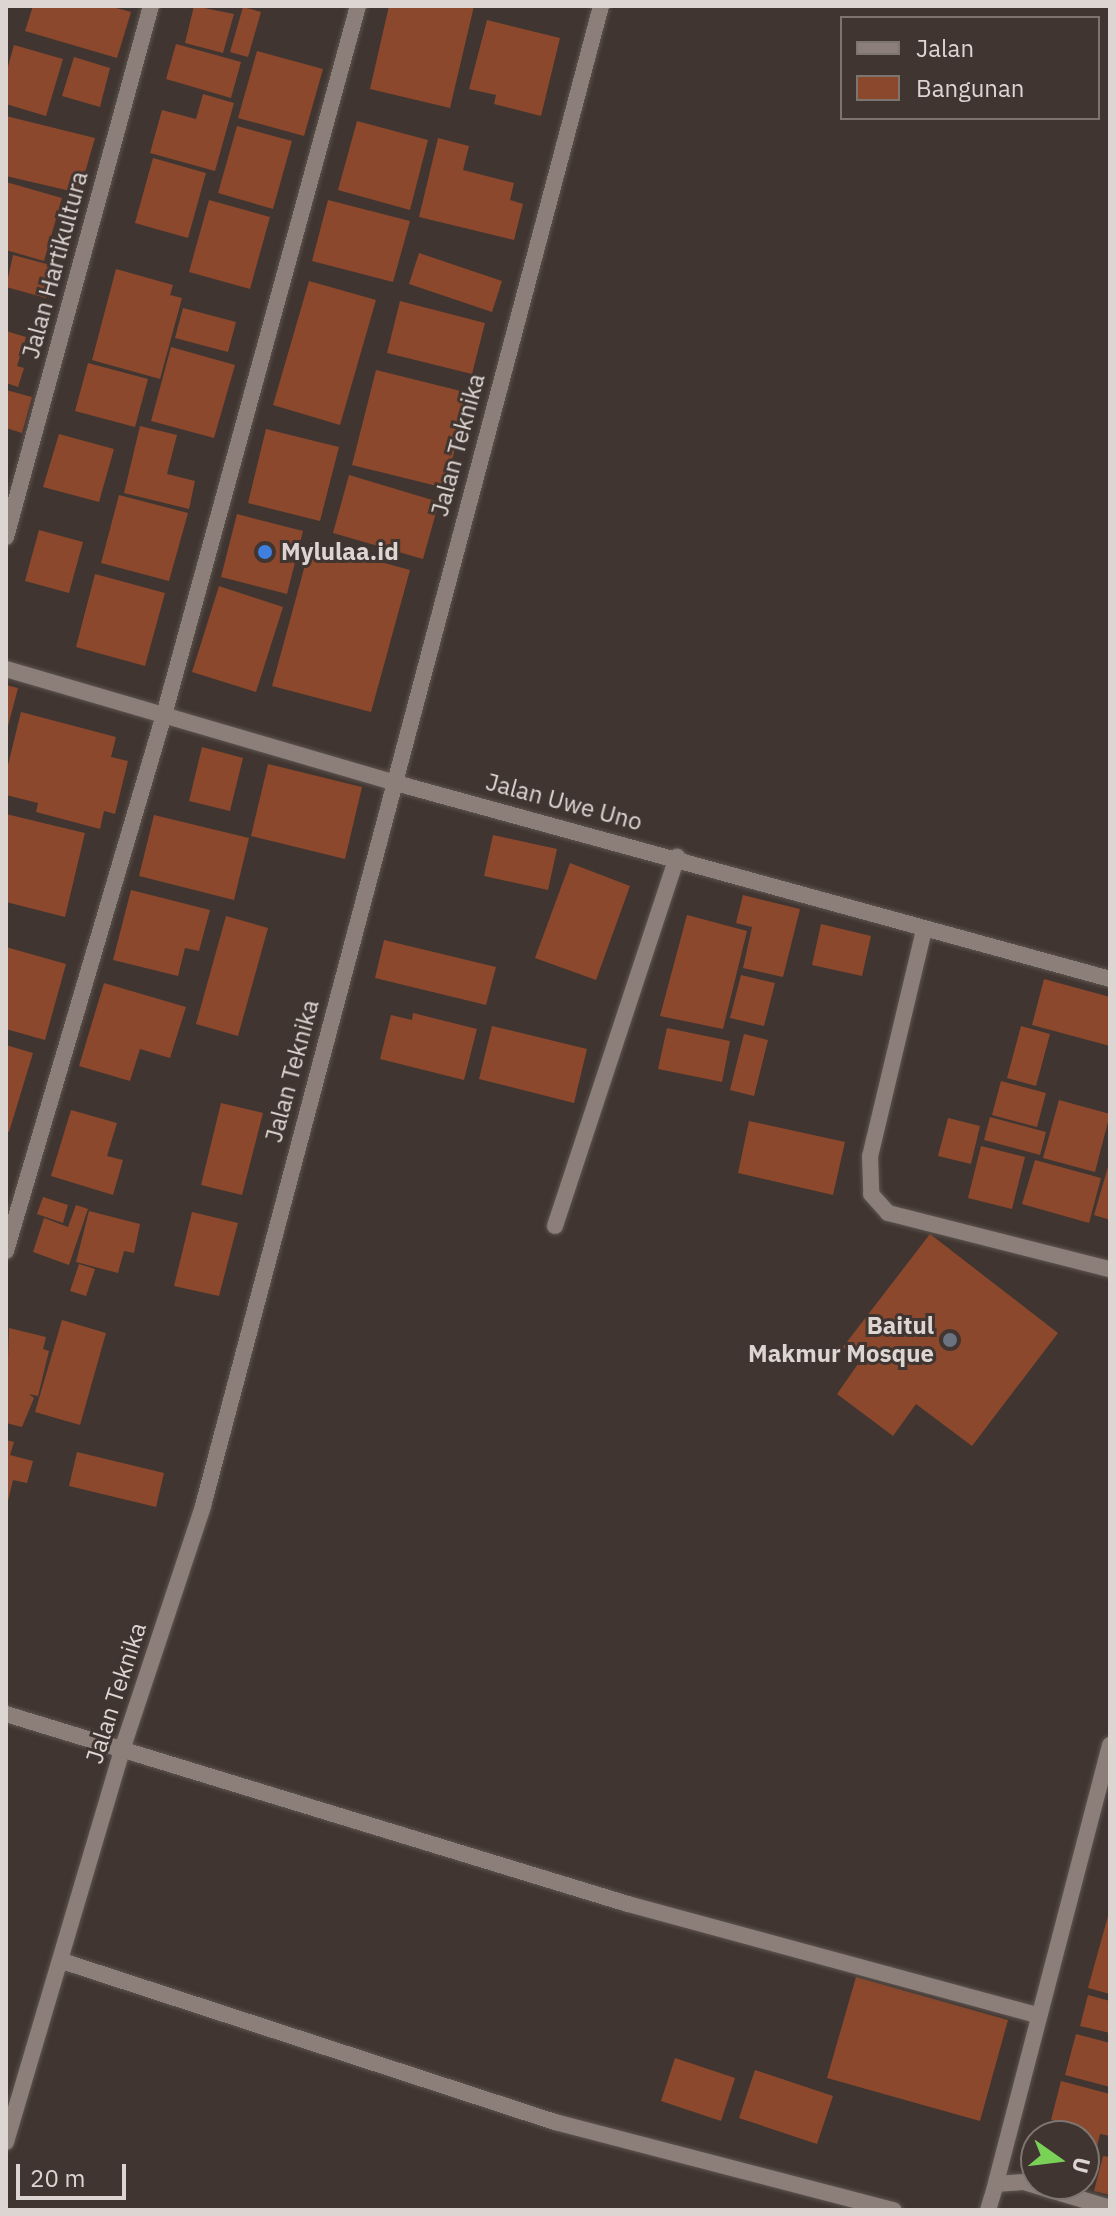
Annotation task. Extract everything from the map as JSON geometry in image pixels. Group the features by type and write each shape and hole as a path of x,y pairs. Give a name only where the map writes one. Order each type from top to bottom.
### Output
{"street":[{"name":"Jalan Hartikultura","path":"6,537 151,6"},
{"path":"6,1251 164,715 358,6"},
{"name":"Jalan Teknika","path":"6,2142 123,1747 203,1506 392,782 601,6"},
{"name":"Jalan Uwe Uno","path":"6,669 392,782 677,857 924,930 1110,979"},
{"path":"555,1226 677,857"},
{"path":"924,930 870,1156 871,1194 888,1213 1110,1269"},
{"path":"6,1714 123,1747 628,1904 1039,2016"},
{"path":"988,2210 1110,1745"},
{"path":"62,1961 555,2122 894,2210"},
{"path":"996,2184 1024,2182 1110,2208"}],"building":[{"path":"33,6 109,6 131,12 117,58 25,31"},
{"path":"194,6 234,14 223,53 185,43"},
{"path":"389,6 474,6 450,108 370,89"},
{"path":"243,7 261,12 248,57 230,52"},
{"path":"487,20 560,38 541,116 494,104 496,95 469,89"},
{"path":"176,44 241,62 231,98 166,79"},
{"path":"14,45 63,59 46,116 6,104 6,74"},
{"path":"257,51 323,69 304,136 238,118"},
{"path":"74,57 110,68 100,107 62,96"},
{"path":"203,94 234,103 215,171 150,153 162,110 196,119"},
{"path":"6,116 95,138 79,193 6,176"},
{"path":"357,121 428,140 410,210 338,190"},
{"path":"237,126 292,141 273,209 218,193"},
{"path":"438,138 469,146 463,170 514,183 510,200 523,204 514,240 419,217"},
{"path":"153,158 206,173 188,238 135,223"},
{"path":"6,182 62,198 44,261 6,250"},
{"path":"209,200 270,217 250,289 189,272"},
{"path":"328,200 410,221 393,282 312,261"},
{"path":"419,253 502,281 492,312 409,284"},
{"path":"13,255 54,266 46,298 6,287"},
{"path":"116,269 173,285 170,295 182,298 160,379 92,360"},
{"path":"309,281 376,300 340,425 273,405"},
{"path":"400,301 485,323 472,374 387,353"},
{"path":"183,308 236,322 228,352 175,338"},
{"path":"6,331 26,337 17,366 24,368 18,387 6,383"},
{"path":"171,347 235,365 214,438 151,421"},
{"path":"88,363 148,379 135,427 75,411"},
{"path":"376,370 469,393 445,488 352,465"},
{"path":"6,390 32,397 22,433 6,428"},
{"path":"140,426 177,435 167,474 195,481 189,509 124,493"},
{"path":"266,429 339,447 320,521 248,503"},
{"path":"59,434 114,449 99,502 43,487"},
{"path":"349,475 439,502 423,559 333,533"},
{"path":"119,495 188,513 169,581 101,563"},
{"path":"237,514 303,531 287,594 221,577"},
{"path":"39,530 83,542 69,593 25,581"},
{"path":"311,543 410,570 371,712 272,686"},
{"path":"95,574 165,593 145,666 76,647"},
{"path":"219,586 283,607 256,692 192,672"},
{"path":"6,685 18,688 7,730 6,730"},
{"path":"21,712 116,737 111,757 128,761 115,814 104,811 100,829 36,812 38,803 6,795 6,773"},
{"path":"202,747 243,758 230,811 189,801"},
{"path":"268,764 362,787 345,859 251,836"},
{"path":"6,814 85,833 65,917 6,902"},
{"path":"154,815 249,838 234,900 139,876"},
{"path":"493,835 557,849 548,890 484,876"},
{"path":"570,863 630,886 596,980 535,958"},
{"path":"131,890 210,910 199,951 185,948 178,976 113,960"},
{"path":"743,895 800,909 783,977 743,968 752,927 736,923"},
{"path":"687,915 747,931 723,1029 660,1016"},
{"path":"226,916 268,928 238,1036 196,1024"},
{"path":"821,924 871,936 862,976 812,965"},
{"path":"384,940 496,967 486,1005 375,978"},
{"path":"6,947 66,964 45,1040 6,1029"},
{"path":"741,975 775,983 764,1026 730,1018"},
{"path":"1044,979 1110,997 1110,1046 1032,1025"},
{"path":"104,983 186,1007 170,1058 140,1049 130,1081 79,1066"},
{"path":"413,1013 477,1029 464,1080 380,1059 391,1015 412,1020"},
{"path":"492,1026 587,1049 574,1103 479,1079"},
{"path":"1021,1026 1050,1034 1036,1086 1007,1078"},
{"path":"667,1028 730,1041 722,1082 658,1069"},
{"path":"744,1034 768,1040 754,1096 730,1090"},
{"path":"6,1045 33,1053 9,1132 6,1131"},
{"path":"1001,1081 1046,1093 1037,1127 992,1115"},
{"path":"1059,1100 1110,1114 1095,1172 1043,1158"},
{"path":"221,1103 263,1113 242,1195 201,1185"},
{"path":"71,1110 117,1123 107,1156 123,1160 113,1195 51,1176"},
{"path":"990,1117 1046,1132 1040,1155 984,1140"},
{"path":"948,1118 980,1126 971,1164 938,1156"},
{"path":"749,1121 845,1142 833,1195 738,1173"},
{"path":"981,1146 1025,1157 1012,1209 968,1198"},
{"path":"1035,1160 1101,1178 1089,1223 1022,1204"},
{"path":"1110,1160 1110,1220 1094,1215"},
{"path":"43,1197 68,1205 63,1223 37,1214"},
{"path":"76,1205 88,1209 69,1265 33,1252 44,1218 68,1227"},
{"path":"89,1211 140,1224 134,1253 124,1251 118,1273 76,1262"},
{"path":"192,1212 238,1223 219,1296 174,1286"},
{"name":"Baitul Makmur Mosque","path":"930,1234 1058,1333 972,1446 916,1404 893,1436 837,1394 860,1361 843,1347"},
{"path":"79,1264 95,1269 86,1296 70,1291"},
{"path":"62,1320 106,1333 80,1425 35,1412"},
{"path":"9,1328 46,1337 43,1349 49,1351 38,1396 29,1394 34,1398 22,1427 6,1423"},
{"path":"6,1440 14,1442 10,1455 33,1461 27,1483 13,1480 7,1505"},
{"path":"77,1452 164,1473 156,1507 69,1486"},
{"path":"1110,1909 1110,1994 1088,1988"},
{"path":"856,1977 1008,2020 980,2121 827,2078"},
{"path":"1088,1995 1110,2001 1110,2033 1080,2026"},
{"path":"1076,2034 1110,2043 1110,2087 1065,2075"},
{"path":"675,2058 735,2078 721,2121 661,2101"},
{"path":"755,2070 833,2096 817,2144 739,2118"},
{"path":"1061,2081 1110,2094 1110,2136 1100,2134 1100,2120 1051,2120"},
{"path":"1103,2156 1110,2157 1110,2195 1100,2192"}],"place":[{"name":"Mylulaa.id","path":"265,552"},
{"name":"Baitul Makmur Mosque","path":"950,1340"}]}
